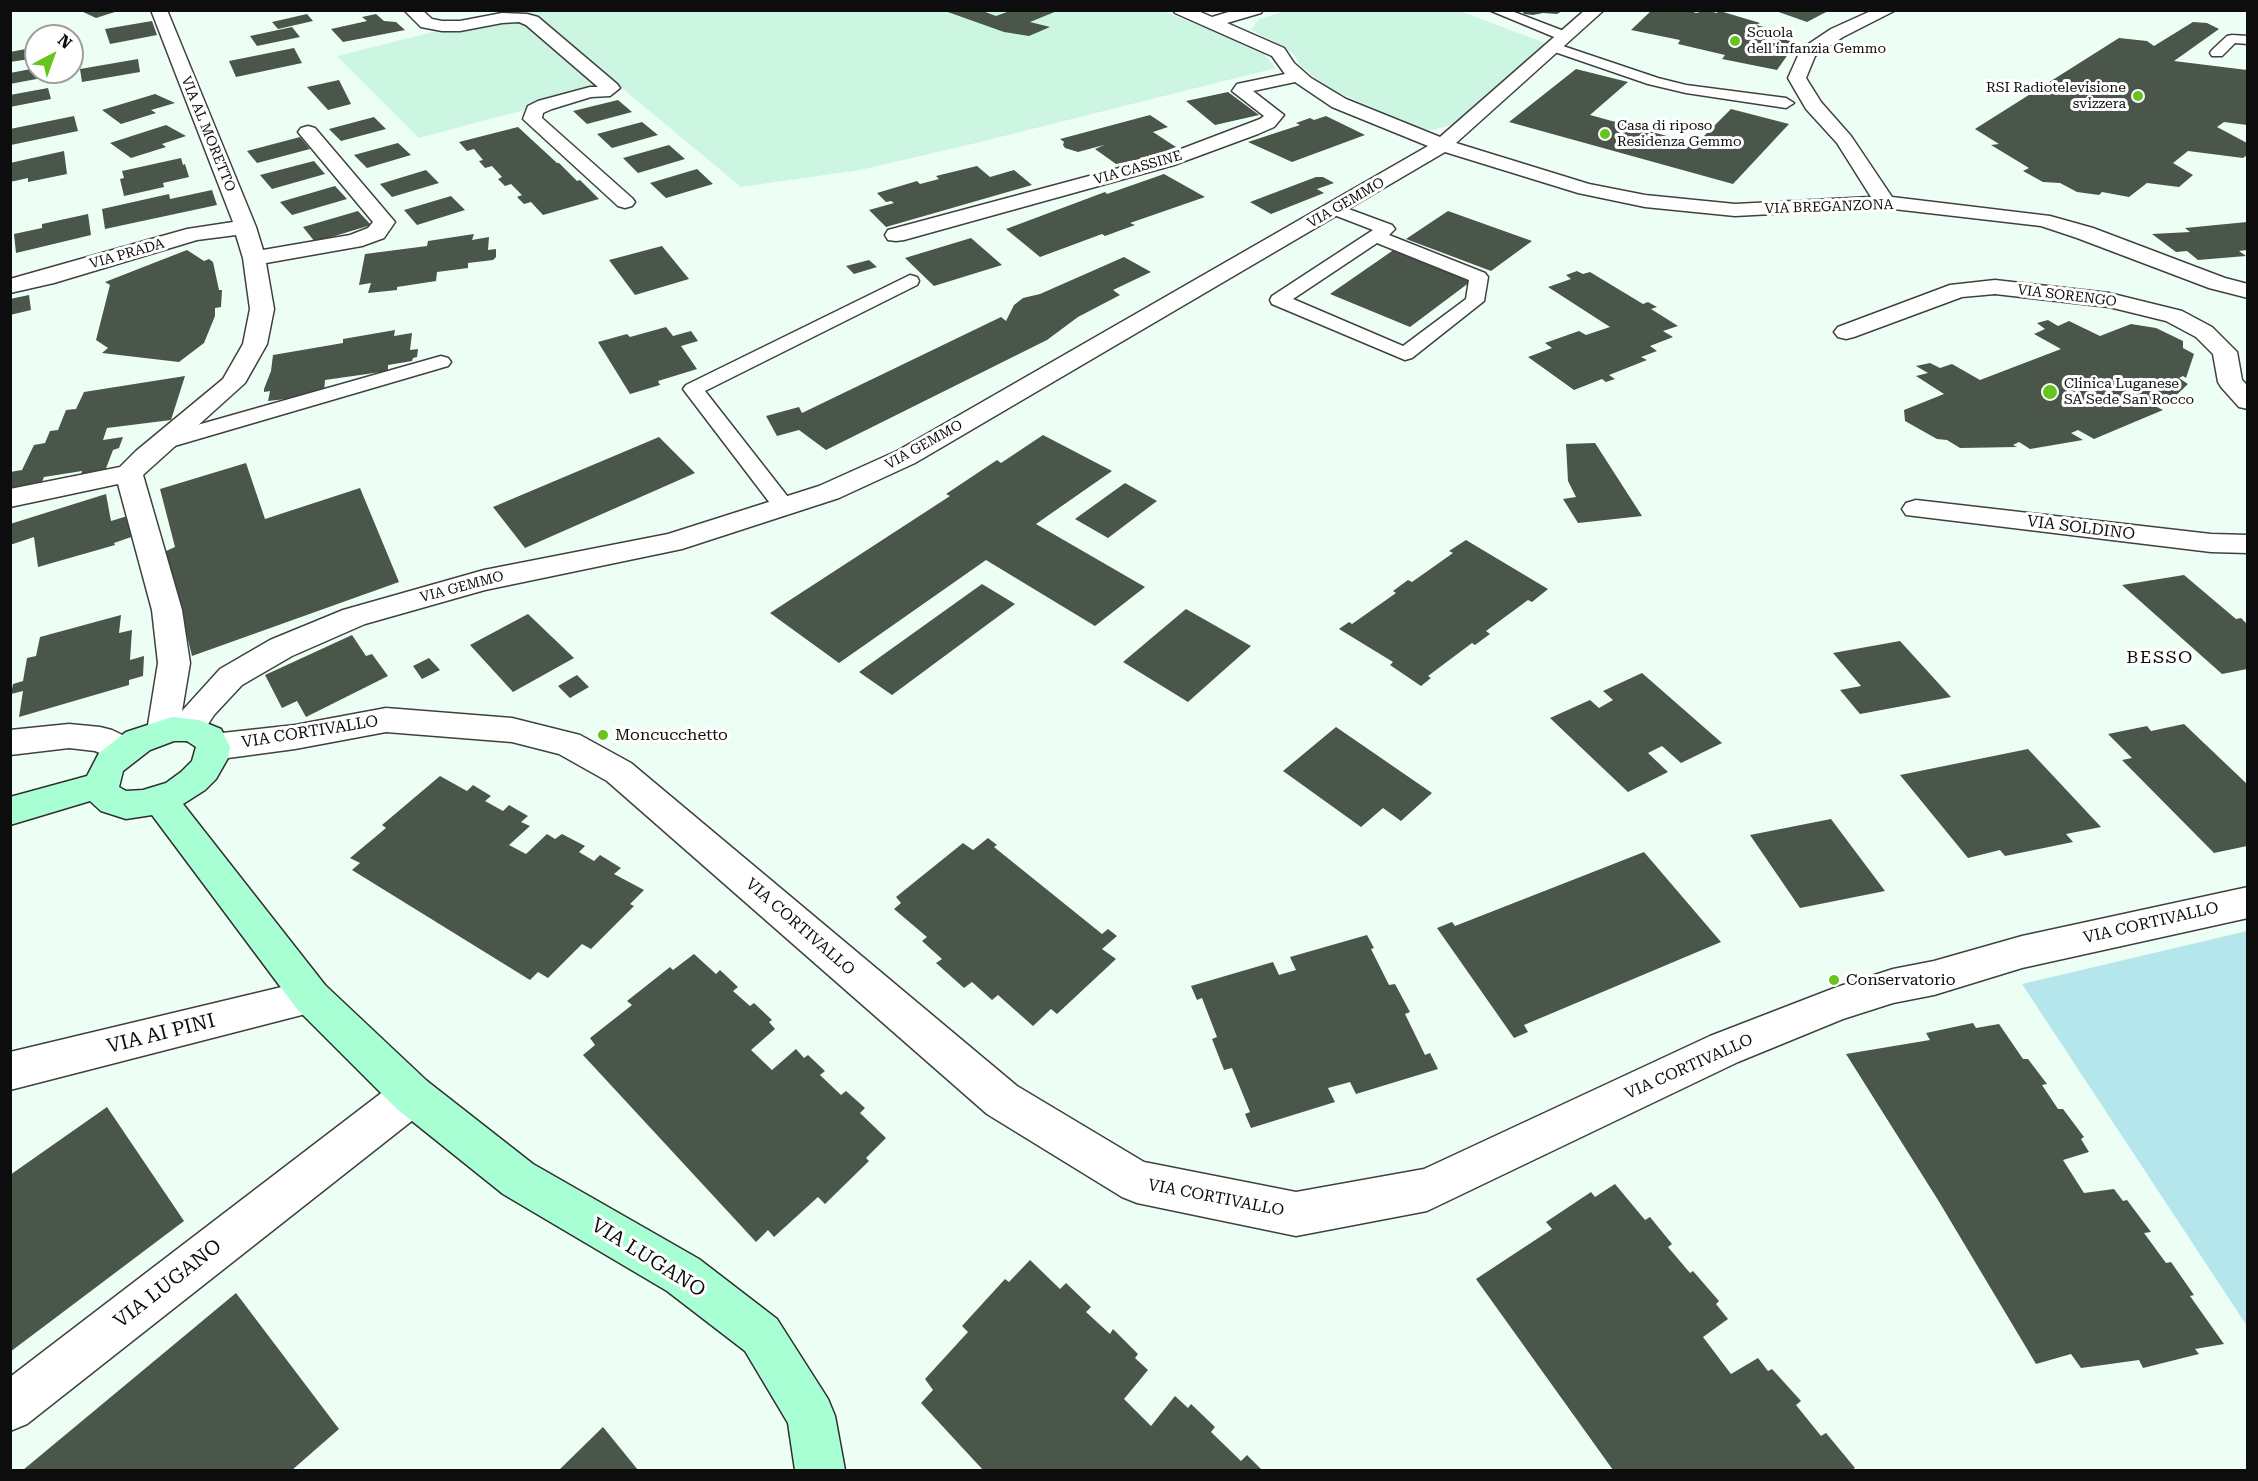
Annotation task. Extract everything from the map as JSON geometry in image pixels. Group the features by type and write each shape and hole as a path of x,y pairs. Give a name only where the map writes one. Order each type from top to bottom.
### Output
{"street":[{"name":"VIA AL MORETTO","path":"129,474 233,383 255,344 262,309 254,258 245,227 159,10"},
{"path":"412,10 427,23 442,26 460,26 502,18 521,17 532,21 611,88 604,92 590,92 545,105 534,110 532,119 625,202"},
{"name":"VIA BREGANZONA","path":"1181,10 1214,22 1278,52 1287,66 1339,103 1442,145 1585,189 1645,201 1735,210 1885,202 2043,220 2085,233 2217,283 2247,291"},
{"path":"1214,22 1255,10"},
{"name":"VIA GEMMO","path":"187,736 203,707 231,677 281,648 354,617 483,580 672,542 829,492 906,457 1442,145 1596,10"},
{"path":"1885,202 1844,140 1813,105 1797,78 1807,52 1837,33 1888,10"},
{"name":"VIA CASSINE","path":"896,235 1167,160 1251,130 1267,123 1275,115 1241,92 1243,88 1299,76"},
{"path":"254,258 354,241 376,233 384,222 308,132"},
{"name":"VIA PRADA","path":"10,286 46,278 195,234 245,227"},
{"name":"VIA SORENGO","path":"1846,332 1958,290 1995,287 2109,300 2174,316 2204,332 2225,352 2230,382 2247,402"},
{"path":"10,498 129,474 167,610 187,736 211,758 204,770 193,781 160,800 126,805 104,795 101,785 104,774 111,762 123,750 138,741 187,736"},
{"name":"VIA SOLDINO","path":"1916,509 2211,543 2247,544"},
{"name":"VIA CORTIVALLO","path":"187,736 295,737 386,720 512,730 568,744 619,772 1002,1100 1137,1182 1296,1214 1427,1190 1725,1049 1837,1004 1893,986 1934,978 2022,952 2247,902"},
{"path":"10,743 69,736 100,739 123,750"},
{"path":"10,811 101,785"},
{"name":"VIA LUGANO","path":"160,800 311,997 412,1095 518,1179 683,1275 761,1335 811,1416 820,1470"},
{"name":"VIA AI PINI","path":"10,1071 311,997"},
{"name":"VIA LUGANO","path":"10,1407 412,1095"}],"lane":[{"path":"1496,10 1559,41 1653,81 1686,89 1786,103"},
{"path":"2217,53 2232,39 2247,40"},
{"path":"1335,209 1386,229 1375,236 1279,300 1405,354 1475,301 1479,277 1375,236"},
{"path":"784,506 693,389 910,281"},
{"path":"163,442 441,362"}],"green space":[{"path":"520,10 1160,10 1252,46 1262,52 1276,68 860,170 741,187 618,85 419,138 337,56"},
{"path":"1457,10 1545,43 1452,125 1432,130 1419,128 1326,87 1300,65 1294,54 1251,30 1259,19 1286,11"}],"shaded area":[{"path":"2248,931 2247,1326 2022,984"}],"building":[{"path":"79,10 118,10 118,11 96,18"},
{"path":"980,10 996,16 1007,12 1005,10 1057,11 1030,22 1050,27 1029,36 1004,32 945,11"},
{"path":"1522,10 1564,10 1557,14 1533,15 1524,14"},
{"name":"Scuola dell'infanzia Gemmo","path":"1652,10 1689,10 1696,13 1708,10 1716,13 1720,11 1760,23 1756,25 1768,28 1761,32 1796,43 1777,70 1722,59 1725,55 1678,44 1680,40 1631,30"},
{"path":"1773,10 1830,10 1807,22"},
{"path":"307,14 313,21 278,29 272,22"},
{"path":"376,14 384,21 396,22 405,30 343,42 331,29 367,21 362,17"},
{"path":"152,21 157,35 110,44 105,29"},
{"name":"RSI Radiotelevisione svizzera","path":"2193,22 2207,23 2219,29 2174,61 2247,70 2247,125 2224,122 2217,127 2247,143 2247,155 2243,158 2188,151 2173,163 2193,175 2179,187 2147,183 2129,197 2102,192 2099,195 2077,192 2060,183 2043,182 2023,171 2029,168 1991,145 1999,144 1975,129 2119,38 2147,41 2154,46"},
{"path":"292,27 300,37 257,46 250,36"},
{"path":"294,48 302,63 236,77 229,61"},
{"path":"24,49 24,60 10,62 10,52"},
{"path":"138,59 140,72 84,82 84,68"},
{"name":"Casa di riposo Residenza Gemmo","path":"1576,69 1628,82 1590,115 1696,144 1731,109 1789,124 1733,184 1509,122"},
{"path":"24,70 24,81 10,84 10,73"},
{"path":"339,80 351,104 328,110 307,87"},
{"path":"48,88 51,99 10,107 10,95"},
{"path":"1228,92 1259,115 1215,125 1186,101"},
{"path":"155,94 175,103 151,110 156,113 121,124 102,110"},
{"path":"618,100 632,112 587,124 573,111"},
{"path":"1150,115 1168,127 1153,132 1176,147 1149,157 1116,164 1095,149 1104,145 1078,152 1065,148 1064,142 1060,139"},
{"path":"74,116 78,131 11,145 10,129"},
{"path":"1326,116 1365,135 1292,162 1248,142 1300,125 1296,123 1310,118 1314,120"},
{"path":"374,117 386,129 341,141 329,129"},
{"path":"642,122 658,135 612,148 597,134"},
{"path":"166,125 186,136 162,144 166,147 131,158 110,143"},
{"path":"518,127 599,199 543,215 531,202 524,204 517,197 522,195 511,184 505,186 498,179 502,177 492,166 485,168 479,161 483,160 474,149 467,151 459,142"},
{"path":"300,137 310,149 257,163 247,151"},
{"path":"398,143 411,155 367,168 354,155"},
{"path":"669,145 685,159 638,173 623,158"},
{"path":"64,151 67,174 28,182 28,178 10,182 10,163"},
{"path":"181,158 189,177 163,183 164,187 124,196 120,179 124,178 122,171"},
{"path":"314,161 325,174 272,189 260,175"},
{"path":"977,166 990,177 1014,170 1032,185 886,227 869,210 894,203 886,202 877,193 917,181 920,184 939,179 936,176"},
{"path":"697,169 713,184 666,198 650,183"},
{"path":"426,170 439,183 392,197 380,184"},
{"path":"1164,174 1205,197 1130,223 1135,225 1105,236 1102,234 1040,257 1006,229 1105,192 1107,194"},
{"path":"1316,177 1323,177 1334,183 1317,189 1324,193 1271,214 1250,202"},
{"path":"335,186 347,199 292,215 280,202"},
{"path":"212,190 217,205 105,229 102,209 169,194 170,199"},
{"path":"451,196 465,210 417,225 404,210"},
{"path":"358,211 371,225 315,242 303,227"},
{"path":"1448,211 1532,241 1491,271 1406,239"},
{"path":"88,214 91,235 16,253 14,234 42,228 42,224"},
{"path":"2247,222 2247,250 2239,251 2246,256 2198,260 2187,251 2176,252 2152,234 2190,232 2185,228"},
{"path":"474,234 472,240 489,237 488,250 496,249 496,257 493,260 468,263 468,268 437,272 436,281 397,287 397,290 368,293 371,283 359,285 365,254 427,246 428,241"},
{"path":"971,238 1002,265 934,286 905,258"},
{"path":"662,246 689,279 635,295 609,260"},
{"path":"1395,249 1474,279 1410,327 1330,294"},
{"path":"187,250 204,261 209,259 213,262 219,290 222,290 221,307 215,308 215,316 204,343 179,362 102,353 108,348 96,340 110,285 105,282"},
{"path":"1124,257 1151,272 1113,290 1120,295 1078,317 1047,340 826,450 799,430 777,436 766,416 799,407 802,413 1001,317 1006,321 1014,305 1023,298 1040,294"},
{"path":"869,260 877,267 854,274 846,266"},
{"path":"1577,271 1583,274 1590,272 1643,304 1648,302 1657,307 1651,309 1678,326 1663,331 1673,337 1650,346 1657,351 1641,357 1647,360 1609,375 1615,379 1606,382 1602,379 1574,390 1528,357 1552,348 1545,343 1579,331 1586,335 1610,327 1548,287 1571,279 1566,275"},
{"path":"29,295 31,310 10,315 10,299"},
{"path":"2048,320 2058,326 2069,321 2100,336 2131,324 2156,328 2183,341 2183,348 2194,354 2186,378 2183,376 2179,378 2188,384 2165,406 2153,399 2147,402 2163,410 2094,439 2078,430 2071,433 2083,440 2030,449 2019,442 2013,445 2017,447 1960,448 1947,440 1937,439 1905,421 1904,410 1944,394 1916,376 1928,373 1916,366 1930,363 1940,368 1952,364 1980,380 2061,349 2034,334 2045,329 2037,323"},
{"path":"666,327 673,336 691,331 698,341 681,346 697,369 658,381 660,385 630,394 598,342 627,334 630,337"},
{"path":"395,330 394,336 412,333 410,350 418,349 417,357 412,361 388,365 388,371 325,380 324,392 286,401 286,399 268,401 270,391 264,392 264,389 271,371 273,355 343,343 343,339"},
{"path":"185,376 171,420 107,428 103,440 123,437 119,448 113,450 105,471 81,475 82,471 44,477 40,487 10,492 10,472 22,470 34,445 45,443 50,431 58,430 66,410 76,409 84,392"},
{"path":"1043,435 1112,471 1036,524 1145,587 1095,626 986,560 839,663 770,613 950,496 946,494 997,460 1001,463"},
{"path":"659,437 695,473 525,548 493,507"},
{"path":"1595,443 1642,516 1578,523 1563,499 1576,497 1568,481 1566,444"},
{"path":"246,463 265,519 360,488 399,582 192,656 166,551 175,547 160,489"},
{"path":"1125,483 1157,501 1108,538 1075,519"},
{"path":"106,494 111,521 134,514 137,535 114,543 115,545 38,567 34,537 10,545 10,524"},
{"path":"1466,540 1548,589 1532,602 1528,600 1486,631 1490,634 1475,645 1472,643 1428,676 1431,678 1421,686 1390,665 1393,662 1339,629 1349,622 1352,624 1396,593 1393,591 1408,580 1412,582 1453,553 1449,551"},
{"path":"2184,575 2236,619 2241,618 2247,624 2247,669 2222,674 2122,585"},
{"path":"982,584 1015,604 892,695 859,672"},
{"path":"1186,609 1251,646 1188,702 1123,662"},
{"path":"528,614 574,658 513,692 470,645"},
{"path":"121,615 119,633 132,630 130,660 144,656 143,676 129,680 129,685 19,717 23,691 11,694 13,684 23,681 27,658 36,656 40,637"},
{"path":"352,635 366,656 372,654 388,676 306,717 297,701 282,708 265,675"},
{"path":"1900,641 1951,697 1860,714 1840,690 1861,686 1833,653"},
{"path":"429,658 440,670 422,679 413,666"},
{"path":"1642,673 1722,743 1681,763 1662,746 1648,753 1668,772 1628,792 1550,718 1590,700 1599,708 1613,700 1603,691"},
{"path":"577,675 589,687 570,698 558,686"},
{"path":"2184,724 2247,784 2247,846 2214,853 2122,760 2132,758 2108,734 2147,726 2151,731"},
{"path":"1336,727 1432,793 1401,821 1383,808 1361,827 1283,771"},
{"path":"2028,749 2101,827 2066,834 2073,842 2005,856 2000,850 1968,858 1900,775"},
{"path":"440,776 467,791 473,785 491,796 485,801 503,811 509,805 528,816 521,822 530,826 509,845 526,854 547,834 555,839 562,834 585,846 579,852 594,861 600,855 621,868 614,874 644,890 630,904 634,906 591,949 582,944 548,978 538,972 530,980 352,870 360,863 350,858 386,828 382,825"},
{"path":"1831,819 1885,891 1800,908 1750,835"},
{"path":"988,838 997,845 994,847 1102,934 1108,929 1117,936 1102,949 1116,959 1057,1014 1051,1009 1033,1026 998,995 992,1000 972,982 964,988 936,963 942,959 922,941 927,937 894,909 901,903 896,897 963,843 973,850"},
{"path":"1644,852 1721,942 1524,1025 1528,1032 1514,1038 1437,928 1452,922 1455,926"},
{"path":"1367,935 1374,948 1371,949 1389,985 1395,984 1410,1012 1405,1014 1425,1055 1430,1053 1438,1069 1356,1094 1350,1082 1328,1088 1335,1102 1251,1128 1245,1114 1250,1112 1232,1068 1224,1070 1212,1039 1217,1037 1202,998 1197,1000 1191,986 1273,962 1279,975 1296,970 1290,957"},
{"path":"694,954 716,974 720,970 738,987 733,991 750,1006 754,1003 772,1020 769,1022 775,1029 751,1050 772,1070 796,1049 804,1058 808,1055 825,1071 820,1075 841,1095 846,1091 865,1108 860,1113 886,1138 866,1158 869,1161 825,1204 818,1197 774,1237 768,1230 756,1242 583,1055 595,1045 590,1038 632,1005 627,1001 670,967 673,970"},
{"path":"1973,1023 1976,1028 1999,1024 2023,1059 2028,1059 2047,1084 2042,1085 2058,1109 2063,1109 2084,1137 2081,1139 2089,1152 2063,1160 2084,1193 2114,1189 2123,1201 2127,1200 2151,1232 2144,1233 2166,1263 2171,1262 2194,1295 2190,1296 2224,1344 2195,1349 2199,1354 2143,1368 2139,1360 2081,1368 2071,1354 2036,1364 1938,1200 1846,1054 1930,1040 1926,1033"},
{"path":"107,1107 184,1221 10,1352 10,1175"},
{"path":"1615,1184 1645,1220 1650,1217 1672,1244 1668,1247 1690,1273 1693,1271 1719,1301 1716,1304 1728,1319 1703,1337 1731,1374 1758,1358 1768,1371 1772,1369 1801,1401 1796,1405 1821,1436 1826,1433 1855,1468 1852,1470 1613,1470 1476,1279 1552,1229 1546,1222 1591,1192 1595,1197"},
{"path":"1030,1260 1060,1289 1066,1283 1091,1307 1086,1312 1110,1334 1113,1329 1138,1354 1135,1358 1148,1370 1124,1399 1151,1426 1175,1396 1188,1408 1191,1404 1215,1427 1211,1432 1241,1461 1247,1455 1262,1470 983,1470 921,1403 933,1390 925,1379 968,1332 962,1326 1005,1279 1009,1282"},
{"path":"236,1293 339,1429 292,1470 23,1470"},
{"path":"603,1427 638,1470 559,1470"}],"place":[{"name":"Scuola dell'infanzia Gemmo","path":"1735,41"},
{"name":"RSI Radiotelevisione svizzera","path":"2138,96"},
{"name":"Casa di riposo Residenza Gemmo","path":"1605,134"},
{"name":"Clinica Luganese SA Sede San Rocco","path":"2050,392"},
{"name":"Moncucchetto","path":"603,735"},
{"name":"Conservatorio","path":"1834,980"}],"district":[{"name":"BESSO","path":"2160,658"}]}
